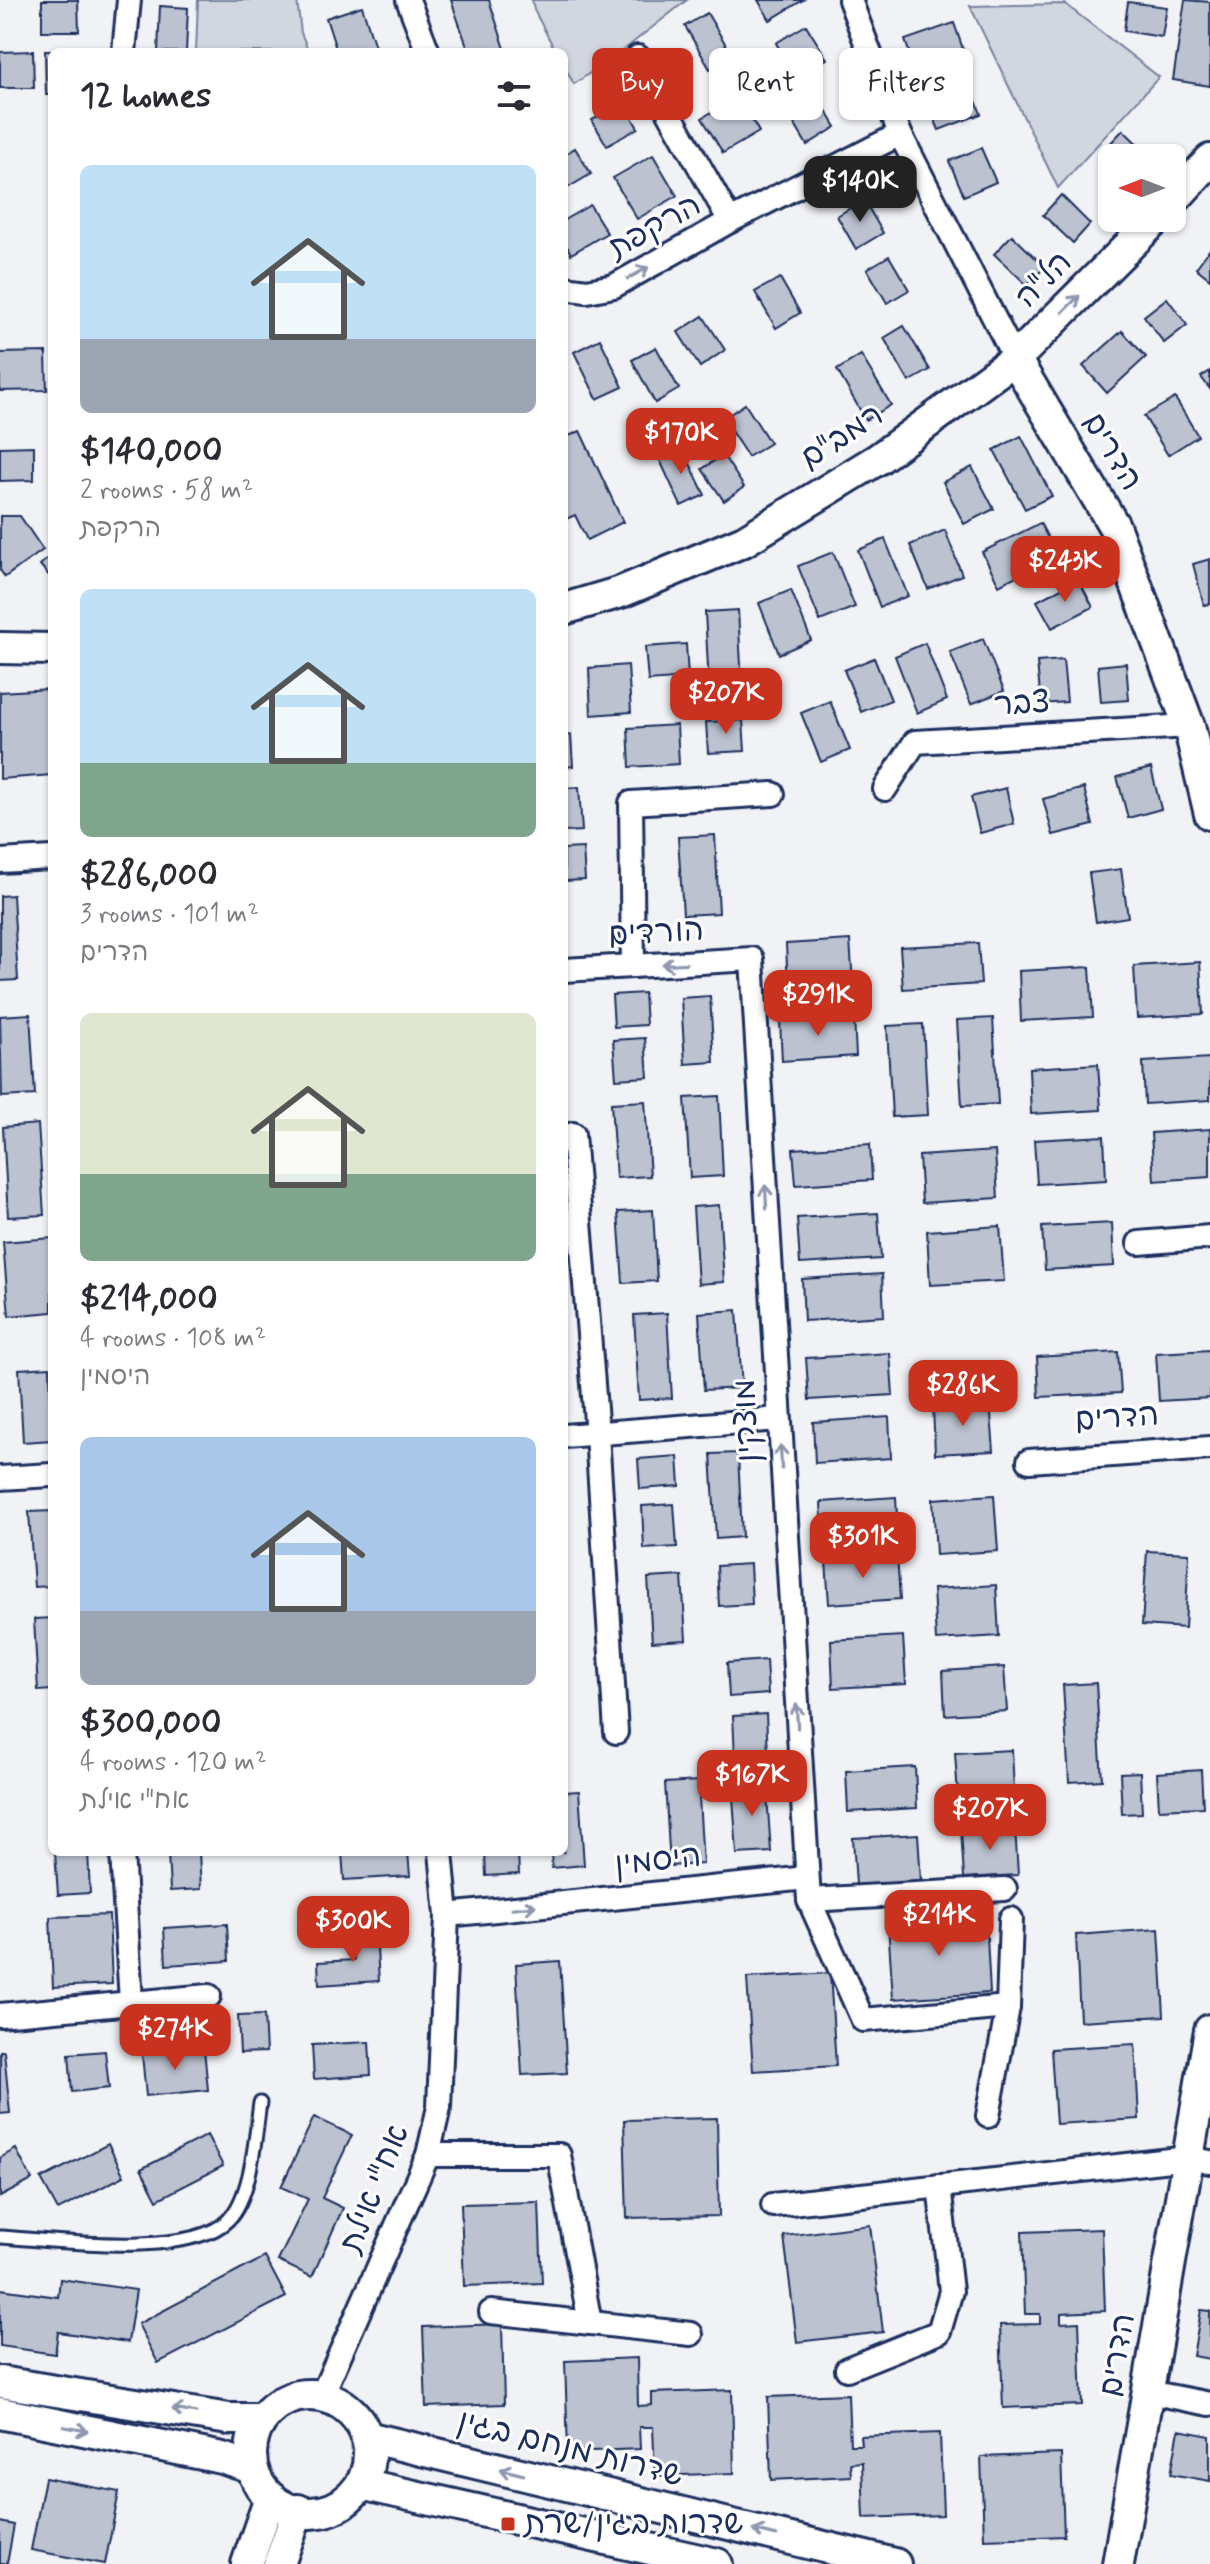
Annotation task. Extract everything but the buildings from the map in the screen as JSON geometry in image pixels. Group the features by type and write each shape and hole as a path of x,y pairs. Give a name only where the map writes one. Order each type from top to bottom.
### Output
{"street":[{"path":"124,48 129,0"},
{"path":"408,0 426,48"},
{"path":"850,0 900,134 1015,359"},
{"name":"הרקפת","path":"673,120 730,221"},
{"name":"הרקפת","path":"568,289 587,291 614,286 730,221 900,134"},
{"path":"1186,187 1210,160"},
{"name":"הל\"ה","path":"1015,359 1143,232"},
{"name":"רמב\"ם","path":"568,608 621,592 744,541 878,459 1015,359"},
{"name":"הדרים","path":"1015,359 1114,526 1189,726 1210,814"},
{"path":"0,648 48,649"},
{"name":"צבר","path":"885,789 915,742 1189,726"},
{"path":"633,966 631,803 773,794"},
{"path":"0,861 48,858"},
{"name":"הורדים","path":"568,970 752,959"},
{"name":"מוצקין","path":"752,959 808,1889"},
{"path":"573,1134 597,1434 616,1732"},
{"path":"1139,1243 1210,1237"},
{"path":"568,1436 779,1419"},
{"name":"הדרים","path":"1029,1461 1210,1448"},
{"path":"0,1478 48,1475"},
{"path":"122,1856 131,2002"},
{"name":"אח\"י אילת","path":"322,2395 428,2155 439,2107 447,1915 441,1856"},
{"path":"808,1889 863,2020 1008,2007"},
{"name":"היסמין","path":"447,1915 808,1889 1005,1889"},
{"path":"988,2116 1008,2007 1011,1919"},
{"path":"0,2015 209,1996"},
{"name":"הדרים","path":"1118,2564 1148,2392 1199,2160 1210,2030"},
{"path":"428,2155 559,2155 590,2323"},
{"path":"773,2205 1199,2160"},
{"path":"847,2369 939,2332 951,2291 939,2186"},
{"path":"491,2312 691,2334"},
{"path":"0,2382 229,2419 262,2419"},
{"path":"1148,2392 1210,2404"},
{"path":"302,2395 322,2395 343,2404 358,2418 367,2437 369,2465 361,2484 348,2500 331,2510 310,2514 274,2502 260,2487 252,2468 253,2438 262,2419 282,2401 302,2395"},
{"path":"0,2413 222,2458 252,2468"},
{"name":"שדרות מנחם בגין","path":"367,2437 895,2564"},
{"path":"361,2484 717,2564"},
{"path":"247,2564 270,2497"},
{"path":"279,2564 298,2510"}],"lane":[{"path":"0,2237 164,2244 200,2237 228,2221 245,2191 260,2103"}],"shaded area":[{"path":"198,0 297,0 301,33 307,48 196,48"},
{"path":"532,0 687,0 626,48 592,48 592,72 574,84 568,73 568,48 554,48"},
{"path":"1065,4 1159,77 1058,188 970,6"}],"place":[{"name":"שדרות בגין/שרת","path":"508,2524"}]}
